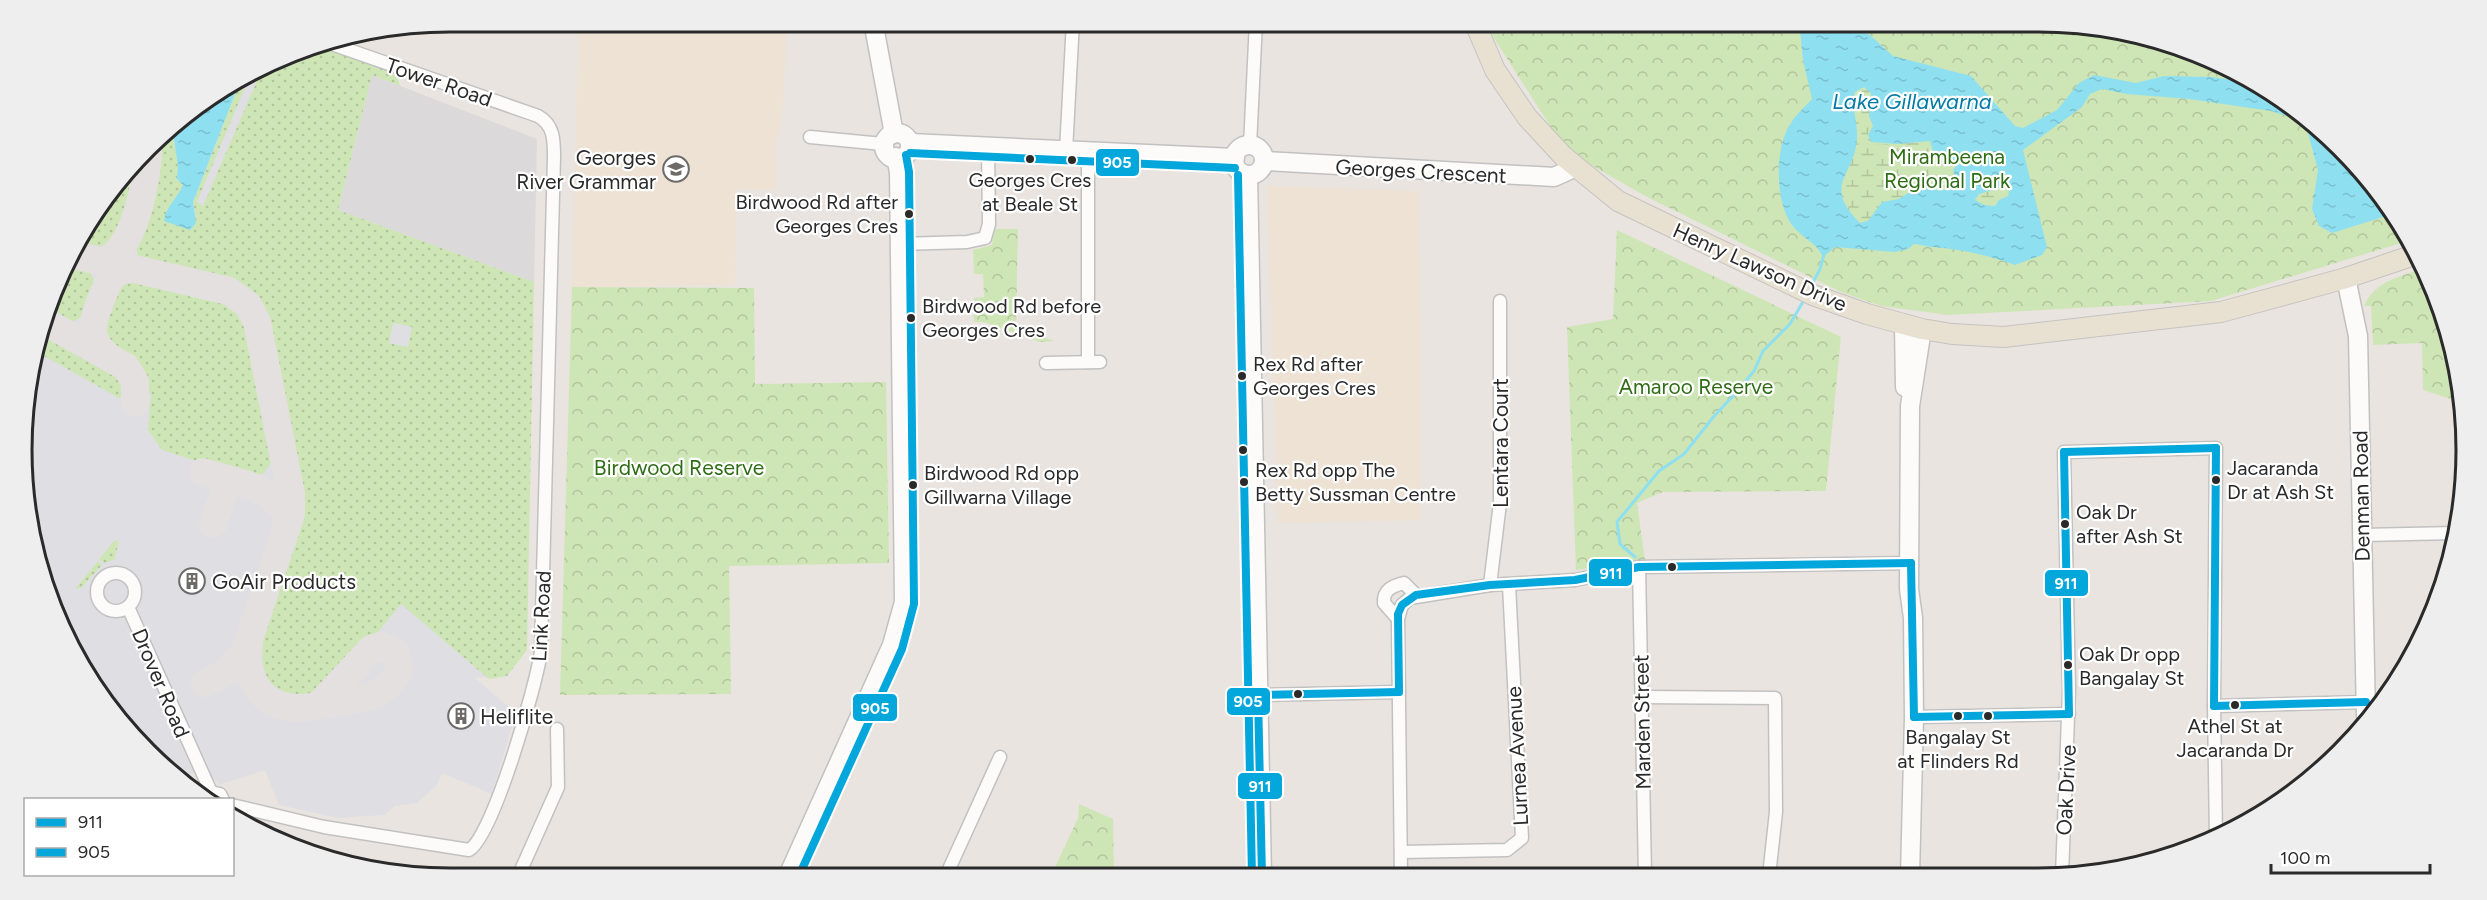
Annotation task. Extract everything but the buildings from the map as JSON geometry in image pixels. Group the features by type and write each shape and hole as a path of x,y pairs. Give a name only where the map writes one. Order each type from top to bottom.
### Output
{"main road":[{"name":"Henry Lawson Drive","path":"1478,32 1489,58 1509,94 1541,133 1576,167 1618,201 1807,292 1913,327 1952,334 2004,337 2221,312 2346,278 2408,257"}],"street":[{"path":"791,868 891,645 904,602 899,172 891,145 875,32"},
{"path":"1066,151 1072,32"},
{"path":"1250,146 1255,32"},
{"name":"Tower Road","path":"339,47 538,117 550,126"},
{"name":"Link Road","path":"234,805 324,827 464,851 474,847 482,837 509,766 537,676 541,651 554,157 554,138 550,126"},
{"path":"810,137 891,145 906,137 910,143 1235,158"},
{"path":"1250,146 1260,150 1264,161 1257,173 1248,175 1238,170 1235,158 1242,148 1250,146"},
{"path":"900,244 967,242 985,238 989,224 988,147"},
{"path":"1046,363 1094,362 1088,152"},
{"name":"Georges Crescent","path":"1264,161 1554,177 1576,167"},
{"path":"1248,175 1262,868"},
{"name":"Denman Road","path":"2346,278 2358,336 2366,709"},
{"name":"Lentara Court","path":"1490,585 1500,503 1500,301"},
{"path":"1910,868 1914,717 1910,406 1913,327"},
{"name":"Oak Drive","path":"2062,868 2069,714 2064,452 2216,448 2214,706"},
{"path":"2362,535 2447,533"},
{"path":"1401,868 1398,620 1402,605 1416,595 1490,585 1575,580 1639,567 1911,563"},
{"name":"Marden Street","path":"1639,567 1645,868"},
{"path":"1398,620 1384,603 1383,596 1391,586 1404,583 1416,595"},
{"name":"Lurnea Avenue","path":"1401,852 1507,850 1522,838 1509,585"},
{"name":"Drover Road","path":"128,607 204,789"},
{"path":"1258,695 1399,692"},
{"path":"1642,697 1775,698 1776,812 1769,868"},
{"path":"2216,828 2214,706 2366,709"},
{"path":"1914,717 2069,714"},
{"path":"522,868 558,787 558,729"},
{"path":"950,868 1000,757"}],"shaded area":[{"name":"Georges River Grammar","path":"579,32 787,32 782,118 775,149 777,190 736,189 735,285 572,287"},
{"path":"318,53 372,75 338,210 534,282 507,676 475,678 516,713 492,794 442,773 437,785 417,803 395,806 384,815 338,818 279,805 265,770 219,785 205,768 189,775 189,777 154,746 118,705 88,659 63,610 46,558 35,505 32,477 32,423 35,395 46,342 63,290 102,217 135,174 174,135 217,102 265,75"},
{"path":"372,75 537,139 534,282 338,210"},
{"path":"1267,186 1419,191 1421,520 1278,523"}],"green space":[{"name":"Mirambeena Regional Park","path":"1490,32 2064,32 2092,35 2145,46 2197,63 2270,102 2313,135 2352,174 2385,217 2400,243 2211,301 1948,315 1881,306 1841,292 1645,196 1586,162 1556,135"},
{"path":"330,50 396,73 400,86 372,75 338,210 534,282 527,650 507,676 489,679 401,604 327,694 299,703 287,701 276,697 260,679 255,650 295,537 301,504 265,316 256,301 245,290 231,282 198,271 147,262 138,257 136,246 156,185 158,150 174,135 178,167 177,179 184,185 177,199 166,211 196,217 193,202 236,91 246,85 197,202 203,206 257,79 290,63","holes":["393,323 412,327 408,347 389,343"]},
{"path":"1864,87 1869,88 1871,98 1873,126 1868,132 1868,140 1878,145 1930,141 1940,159 1947,158 1955,162 1956,166 1949,188 1942,192 1919,190 1888,199 1868,221 1860,223 1843,200 1841,190 1854,150 1853,101 1855,92"},
{"path":"134,175 120,227 114,238 100,251 84,248 102,217"},
{"path":"2003,187 2009,191 2008,196 1999,200 1995,206 1984,205 1974,200 1979,194"},
{"path":"994,229 1018,229 1016,327 1054,341 1040,342 984,322 974,322 974,298 984,297 983,274 974,274 973,250 992,245"},
{"name":"Amaroo Reserve","path":"1617,230 1841,337 1826,491 1663,492 1637,503 1645,560 1576,570 1567,327 1613,319"},
{"path":"75,266 89,270 95,282 83,316 71,323 54,315"},
{"path":"2415,271 2424,290 2441,342 2452,400 2423,390 2422,343 2373,345 2371,306 2364,306 2381,285"},
{"path":"130,279 227,300 244,315 274,452 272,462 263,474 243,476 162,450 148,430 151,393 146,391 139,371 111,347 103,331 120,287"},
{"name":"Birdwood Reserve","path":"572,287 754,288 755,384 886,382 889,563 729,566 731,694 560,695"},
{"path":"48,334 119,373 127,385 125,397 119,398 43,355"},
{"path":"115,540 119,542 114,560 104,563 99,559"},
{"path":"98,561 102,565 81,588 75,589"},
{"path":"1079,804 1113,819 1114,868 1055,868 1078,818"}],"water":[{"name":"Lake Gillawarna","path":"1800,32 1864,32 1893,56 1971,76 2015,126 2023,128 2057,110 2079,83 2094,75 2136,83 2164,76 2231,80 2270,102 2291,118 2271,111 2189,99 2127,94 2102,89 2090,94 2082,107 2023,150 2047,247 2042,255 2015,265 1974,253 1914,244 1908,249 1895,252 1835,247 1823,257 1817,248 1792,225 1782,203 1780,189 1779,160 1785,133 1795,117 1812,99 1803,60","holes":["1864,87 1871,93 1869,116 1873,126 1868,135 1871,142 1898,144 1930,141 1934,155 1940,159 1953,160 1956,166 1953,170 1955,177 1944,190 1918,187 1899,199 1882,202 1868,221 1860,223 1849,210 1841,189 1855,151 1857,138 1855,92","2003,187 2009,191 2008,196 1999,200 1995,206 1984,205 1975,200 1979,194"]},
{"path":"236,91 193,202 196,223 190,230 164,221 183,185 177,179 178,167 174,135 217,102"},
{"name":"Lake Gillawarna","path":"2307,130 2352,174 2385,217 2332,233 2319,226 2312,209 2318,170"}],"waterway":[{"path":"1811,286 1820,269 1824,254"},
{"path":"1635,557 1620,544 1617,522 1659,471 1684,454 1735,394 1754,371 1763,351 1790,324 1804,300"}],"taxiway":[{"path":"99,261 111,257 130,233 141,198 147,161"},
{"path":"80,256 229,291 248,305 257,322 291,494 291,514 245,651 229,671 205,683"},
{"path":"108,356 98,346 93,332 97,310 111,278 124,270 133,269"},
{"path":"51,325 126,367 135,382 135,403"},
{"path":"203,472 243,483 268,495 278,503 285,514 287,527"},
{"path":"213,524 228,480"},
{"path":"249,643 249,667 257,687 272,701 296,708 312,707 360,700 370,697 387,687 394,679 399,669 396,653 381,646 371,649 318,706"}],"transit line":[{"name":"905","path":"910,153 1235,168"},
{"name":"905","path":"803,868 902,649 914,604 909,172 906,155"},
{"name":"905","path":"1238,175 1252,868"},
{"name":"911","path":"2064,452 2216,448"},
{"name":"911","path":"2214,706 2216,448"},
{"name":"911","path":"2064,452 2069,714"},
{"name":"911","path":"1911,563 1914,717"},
{"name":"911","path":"1399,692 1398,614 1402,605 1416,595 1490,585 1575,580 1639,567 1911,563"},
{"name":"911","path":"1258,695 1399,692"},
{"name":"911","path":"1258,695 1262,868"},
{"name":"911","path":"2214,706 2366,702"},
{"name":"911","path":"1914,717 2069,714"}],"place":[{"name":"Georges Cres at Beale St","path":"1030,159"},
{"name":"Georges River Grammar","path":"676,169"},
{"name":"Birdwood Rd after Georges Cres","path":"909,214"},
{"name":"Birdwood Rd before Georges Cres","path":"911,318"},
{"name":"Rex Rd after Georges Cres","path":"1242,376"},
{"name":"Jacaranda Dr at Ash St","path":"2216,480"},
{"name":"Rex Rd opp The Betty Sussman Centre","path":"1244,482"},
{"name":"Birdwood Rd opp Gillwarna Village","path":"913,485"},
{"name":"Oak Dr after Ash St","path":"2065,524"},
{"name":"GoAir Products","path":"192,581"},
{"name":"Oak Dr opp Bangalay St","path":"2068,665"},
{"name":"Athel St at Jacaranda Dr","path":"2235,705"},
{"name":"Heliflite","path":"461,716"},
{"name":"Bangalay St at Flinders Rd","path":"1958,716"}]}
